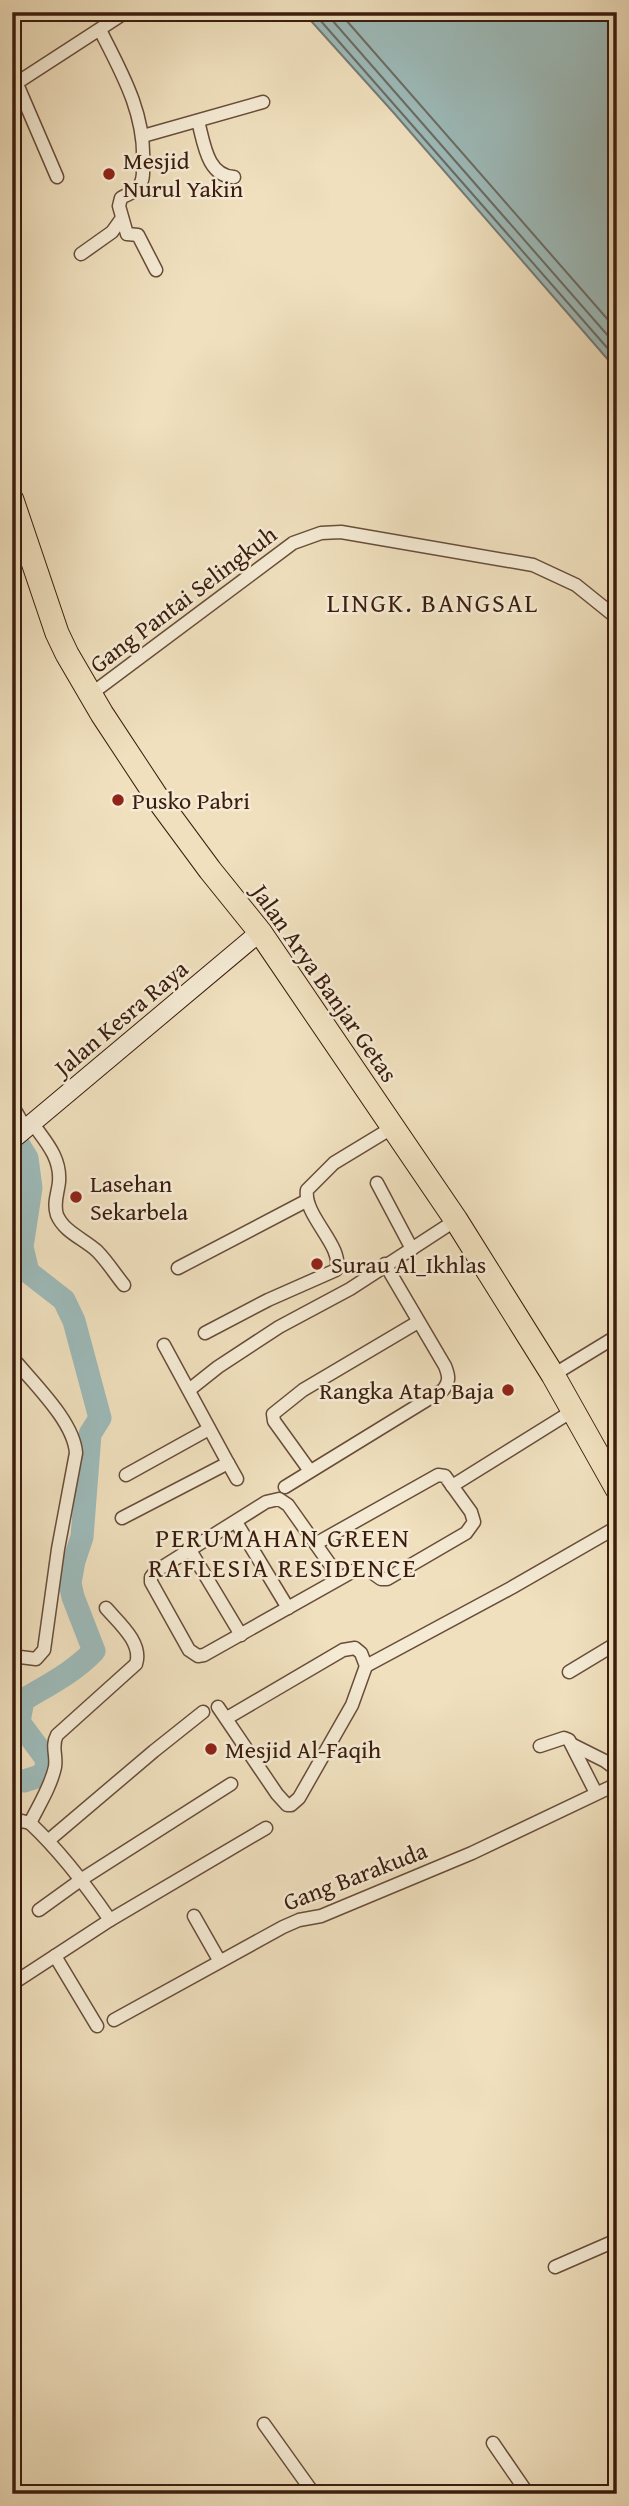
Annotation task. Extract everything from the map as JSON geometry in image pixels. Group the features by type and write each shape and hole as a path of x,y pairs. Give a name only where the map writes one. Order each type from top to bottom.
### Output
{"highway":[{"name":"Jalan Arya Banjar Getas","path":"12,499 57,633 91,694 162,805 260,932 395,1126 553,1375 617,1489"}],"street":[{"path":"57,177 14,85 126,12"},
{"path":"100,30 126,81 143,136 142,182 120,199 119,206 127,233 138,235 156,270"},
{"path":"143,136 263,102"},
{"path":"198,121 212,166 218,173 234,177"},
{"path":"81,254 113,232 122,218"},
{"name":"Gang Pantai Selingkuh","path":"91,694 293,542 321,533 341,532 533,565 576,585 617,618"},
{"name":"Jalan Kesra Raya","path":"22,1132 260,932"},
{"path":"12,1105 22,1132 50,1147 58,1166 59,1183 55,1205 61,1221 69,1231 100,1254 124,1285"},
{"path":"205,1333 268,1300 336,1270 337,1258 306,1201 307,1189 322,1172 395,1126"},
{"path":"377,1183 412,1249"},
{"path":"178,1268 306,1201"},
{"path":"189,1390 218,1367 279,1327 350,1289 456,1220"},
{"path":"285,1487 447,1385 448,1374 445,1366 385,1264"},
{"path":"310,1471 274,1421 272,1414 303,1390 418,1322"},
{"path":"553,1375 617,1336"},
{"path":"164,1345 237,1479"},
{"path":"12,1357 67,1426 74,1439 76,1453 58,1549 44,1653 38,1659 32,1660 12,1656"},
{"path":"452,1486 573,1410"},
{"path":"126,1475 209,1429"},
{"path":"122,1518 228,1463"},
{"path":"317,1543 434,1476 445,1476 473,1517 473,1525 466,1532 384,1580 362,1568 339,1577 204,1655 192,1653 186,1646 151,1582 156,1571 266,1502 279,1499 288,1505 339,1577"},
{"path":"236,1522 288,1608"},
{"path":"218,1707 277,1794 287,1805 291,1805 299,1798 352,1705 366,1666 617,1527"},
{"path":"190,1550 241,1635"},
{"path":"30,1823 56,1763 53,1743 57,1735 136,1664 137,1648 106,1608"},
{"path":"569,1672 617,1643"},
{"path":"227,1718 343,1650 358,1650 366,1666"},
{"path":"49,1840 204,1712"},
{"path":"540,1746 564,1738 605,1760 617,1770"},
{"path":"573,1745 596,1793"},
{"path":"39,1910 82,1879 231,1784"},
{"name":"Gang Barakuda","path":"114,2020 283,1927 299,1920 321,1916 472,1853 617,1784"},
{"path":"12,1826 22,1821 30,1823 49,1840 82,1879 110,1920"},
{"path":"12,1984 110,1920 266,1828"},
{"path":"194,1916 219,1960"},
{"path":"52,1959 97,2026"},
{"path":"555,2267 617,2241"},
{"path":"264,2424 314,2494"},
{"path":"493,2443 528,2494"}],"water":[{"path":"303,12 617,12 617,370 393,112"}],"waterway":[{"path":"12,1134 27,1158 31,1188 22,1247 28,1272 64,1300 74,1321 100,1418 90,1434 82,1537 70,1583 94,1651 69,1672 23,1700 19,1722 45,1757 48,1767 40,1776 24,1781"}],"place":[{"name":"Mesjid Nurul Yakin","path":"109,174"},
{"name":"Pusko Pabri","path":"118,800"},
{"name":"Lasehan Sekarbela","path":"76,1197"},
{"name":"Surau Al_Ikhlas","path":"317,1264"},
{"name":"Rangka Atap Baja","path":"508,1390"},
{"name":"Mesjid Al-Faqih","path":"211,1749"}],"district":[{"name":"LINGK. BANGSAL","path":"433,602"},
{"name":"PERUMAHAN GREEN RAFLESIA RESIDENCE","path":"283,1552"}]}
